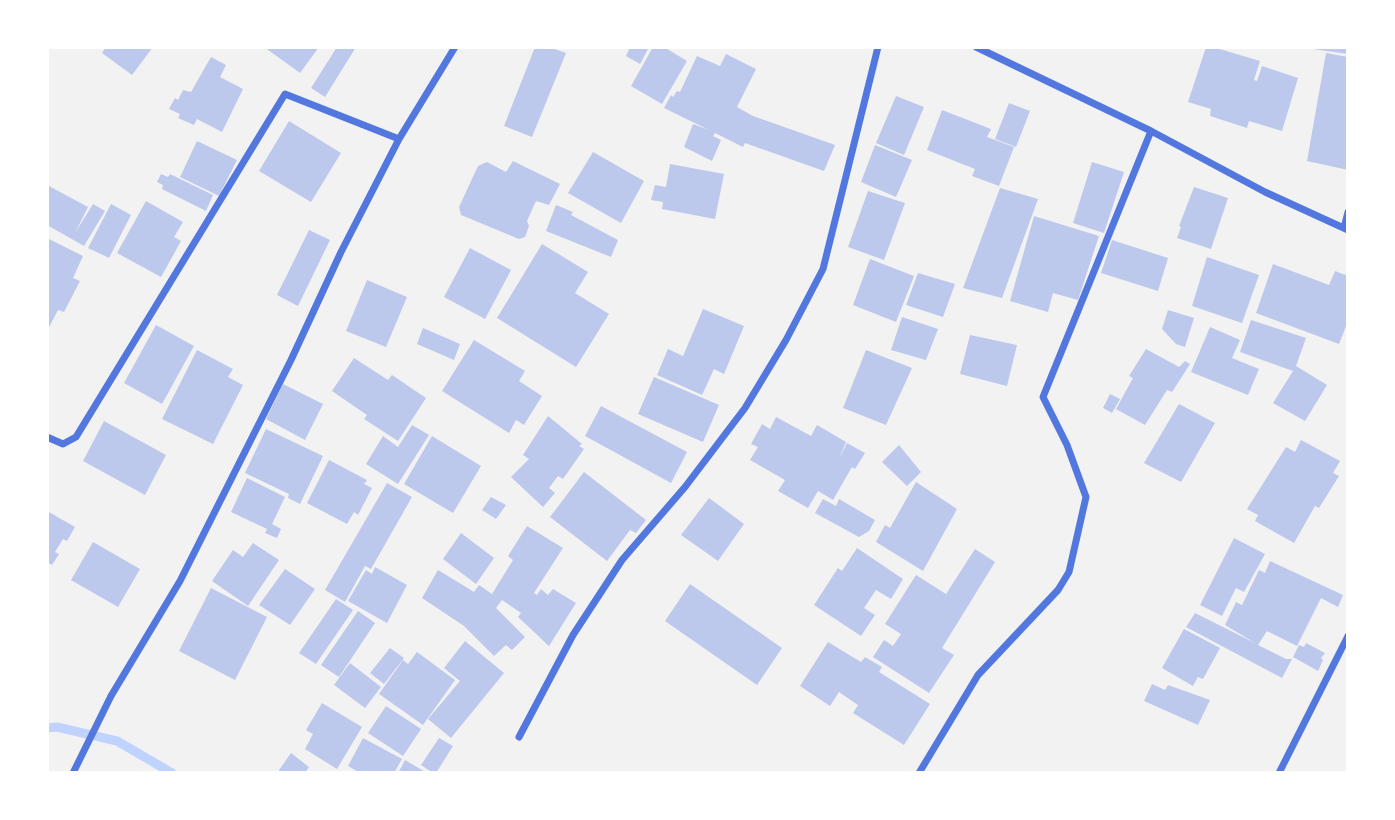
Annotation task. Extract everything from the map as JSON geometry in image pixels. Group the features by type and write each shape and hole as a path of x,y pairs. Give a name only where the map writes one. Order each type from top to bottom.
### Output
{"street":[{"path":"73,773 111,696 180,581 291,360 341,252 400,139 455,47"},
{"path":"519,737 573,635 622,561 685,487 745,408 786,340 823,268 878,47"},
{"path":"976,47 1152,131 1265,192 1346,229 1348,212"},
{"path":"47,437 63,444 76,437 285,94 400,139"},
{"path":"919,773 978,675 1058,590 1069,572 1086,497 1067,445 1043,397 1152,131"},
{"path":"1279,773 1348,636"}],"building":[{"path":"106,47 153,47 132,75 102,53"},
{"path":"264,47 319,47 300,73"},
{"path":"337,47 356,47 325,97 311,88"},
{"path":"535,47 549,47 566,53 532,137 504,126"},
{"path":"630,47 649,47 640,64 626,56"},
{"path":"653,47 664,47 687,61 662,104 631,86"},
{"path":"1206,47 1260,61 1254,80 1257,81 1262,66 1298,78 1282,131 1249,121 1247,128 1210,116 1211,109 1188,102"},
{"path":"1348,47 1348,54 1313,49"},
{"path":"1326,53 1348,57 1348,170 1307,161"},
{"path":"726,54 756,69 737,107 753,116 835,145 824,171 745,143 743,147 715,133 713,136 721,140 712,161 684,147 693,124 709,130 664,108 671,95 673,97 677,91 680,92 697,56 720,66"},
{"path":"211,57 226,65 220,77 243,89 222,132 197,119 194,125 178,118 180,114 169,109 183,90 191,92"},
{"path":"896,96 924,107 904,155 876,143"},
{"path":"1009,103 1030,111 1016,147 995,139"},
{"path":"942,110 991,129 987,137 1014,147 999,186 972,176 975,169 927,150"},
{"path":"289,121 341,153 311,202 259,171"},
{"path":"197,141 237,160 219,196 180,177"},
{"path":"875,145 912,160 896,197 861,182"},
{"path":"593,152 644,181 621,223 568,193"},
{"path":"513,161 560,184 549,205 536,201 527,221 529,226 525,237 519,239 461,215 459,207 478,166 487,162 506,172"},
{"path":"1092,162 1124,172 1104,233 1073,223"},
{"path":"670,164 724,174 715,219 662,209 663,202 651,200 655,185 666,187"},
{"path":"161,174 168,177 170,174 213,195 206,211 162,189 163,185 157,182"},
{"path":"47,185 88,207 75,233 93,204 105,211 84,246 47,225"},
{"path":"1194,187 1228,198 1211,249 1177,238"},
{"path":"1000,188 1038,199 1002,298 963,288"},
{"path":"868,191 905,203 884,260 848,247"},
{"path":"146,201 183,222 174,237 181,241 161,277 117,253"},
{"path":"111,204 131,215 109,258 88,248"},
{"path":"556,205 573,212 571,215 618,240 611,257 546,231"},
{"path":"1034,216 1099,236 1078,300 1053,293 1048,312 1010,301"},
{"path":"309,230 330,240 298,306 277,295"},
{"path":"47,238 83,256 73,278 80,281 64,312 58,310 47,331"},
{"path":"1112,240 1168,258 1158,291 1101,273"},
{"path":"542,244 588,272 575,293 609,314 576,367 497,318"},
{"path":"470,248 511,270 485,319 444,297"},
{"path":"1207,257 1259,275 1242,323 1192,306"},
{"path":"870,259 914,276 896,322 853,305"},
{"path":"1273,264 1329,285 1335,271 1348,276 1348,321 1339,344 1256,313"},
{"path":"918,273 955,284 943,317 906,305"},
{"path":"367,280 407,297 386,347 346,331"},
{"path":"703,309 744,326 724,374 714,369 702,395 657,375 668,349 683,356"},
{"path":"1168,310 1194,318 1185,347 1176,344 1162,329"},
{"path":"902,317 938,329 926,360 891,350"},
{"path":"1251,320 1306,338 1296,366 1327,385 1305,421 1273,403 1293,371 1240,352"},
{"path":"156,325 194,346 162,404 124,383"},
{"path":"1210,327 1240,340 1232,358 1259,369 1248,395 1191,372"},
{"path":"423,328 460,344 454,360 417,344"},
{"path":"970,335 1017,345 1007,386 960,374"},
{"path":"474,340 525,371 519,381 542,396 524,425 516,420 509,433 442,391"},
{"path":"1146,349 1179,367 1185,361 1190,364 1172,392 1167,390 1145,425 1116,409 1133,378 1129,376"},
{"path":"197,350 233,369 228,377 243,385 213,444 162,419"},
{"path":"866,350 912,368 886,425 843,408"},
{"path":"354,358 388,380 392,375 426,398 398,441 364,419 367,415 332,391"},
{"path":"654,377 719,405 703,442 638,414"},
{"path":"283,384 323,404 305,440 266,419"},
{"path":"1110,394 1120,399 1112,413 1103,408"},
{"path":"1179,404 1215,423 1181,482 1144,463"},
{"path":"601,406 687,452 671,483 585,436"},
{"path":"548,416 582,444 579,446 584,449 563,479 558,476 549,488 555,493 543,507 511,477 529,459 523,455"},
{"path":"776,417 811,436 817,425 846,442 839,459 847,443 865,453 855,469 852,467 833,500 818,491 808,508 778,491 785,480 750,460 758,447 751,444 762,424 770,429"},
{"path":"104,421 166,455 145,495 83,461"},
{"path":"412,425 429,435 398,484 366,464 383,436 398,447"},
{"path":"266,429 323,456 300,504 288,498 289,494 245,473"},
{"path":"432,436 481,466 453,513 404,484"},
{"path":"1301,440 1340,461 1333,473 1339,476 1319,508 1315,506 1294,543 1255,521 1258,515 1247,509 1286,447 1295,452"},
{"path":"899,445 921,472 907,486 882,462"},
{"path":"329,460 367,480 364,484 372,488 358,515 354,512 347,524 307,503"},
{"path":"584,472 646,520 636,533 630,530 607,561 550,517"},
{"path":"247,478 285,497 272,524 281,529 277,538 265,533 267,529 231,512"},
{"path":"916,482 957,509 923,571 876,542 885,525 890,528"},
{"path":"387,483 412,497 371,569 365,566 345,602 325,590"},
{"path":"491,497 506,505 496,519 482,510"},
{"path":"709,498 744,524 718,561 681,535"},
{"path":"823,499 836,506 839,499 875,520 869,531 859,537 815,513"},
{"path":"47,511 75,527 67,541 63,539 55,552 59,554 52,565 47,562"},
{"path":"527,526 563,548 534,593 537,595 541,589 548,595 553,589 576,603 549,646 518,617 521,613 502,600 496,608 525,637 512,650 506,645 494,656 464,626 422,598 438,570 474,592 479,585 492,594 513,560 508,556"},
{"path":"461,533 494,558 476,584 443,559"},
{"path":"1234,538 1265,554 1244,592 1236,588 1222,616 1200,605"},
{"path":"93,542 140,569 118,607 71,580"},
{"path":"253,543 279,560 248,606 212,581 233,550 243,557"},
{"path":"857,548 903,579 891,599 876,590 864,608 875,615 861,636 814,605 838,568 842,571"},
{"path":"975,549 995,562 942,648 954,655 929,693 873,657 884,640 893,646 901,634 885,624 916,575 946,594"},
{"path":"1270,561 1343,595 1338,607 1321,598 1297,646 1267,631 1258,645 1286,659 1292,659 1282,678 1186,627 1195,613 1255,643 1225,625 1236,602 1242,605 1259,570 1265,573"},
{"path":"375,567 407,585 387,623 348,601 366,570 372,574"},
{"path":"285,569 315,589 290,625 259,605"},
{"path":"690,584 782,648 757,685 665,621"},
{"path":"211,588 267,617 235,680 179,651"},
{"path":"336,599 353,610 316,664 299,653"},
{"path":"358,611 375,623 339,677 321,665"},
{"path":"1184,629 1220,648 1203,679 1198,677 1193,686 1162,668"},
{"path":"465,641 504,673 451,738 428,719 460,681 444,668"},
{"path":"828,642 861,662 865,657 882,667 879,672 930,704 904,745 853,713 858,705 839,692 830,706 800,686"},
{"path":"1306,643 1325,653 1318,671 1293,657 1299,645 1304,647"},
{"path":"390,648 404,658 384,684 370,673"},
{"path":"417,652 455,680 423,725 379,694 403,660 408,664"},
{"path":"350,663 381,687 365,708 334,685"},
{"path":"1152,684 1165,690 1168,685 1210,700 1198,725 1144,701"},
{"path":"322,703 362,727 337,769 305,749 313,734 306,730"},
{"path":"386,706 421,729 403,756 368,733"},
{"path":"363,738 402,759 394,773 360,773 348,766"},
{"path":"439,738 453,746 436,773 433,773 421,765"},
{"path":"291,753 309,767 305,773 277,773"},
{"path":"405,760 427,773 398,773"}],"waterway":[{"path":"47,728 57,727 117,741 172,773"}]}
